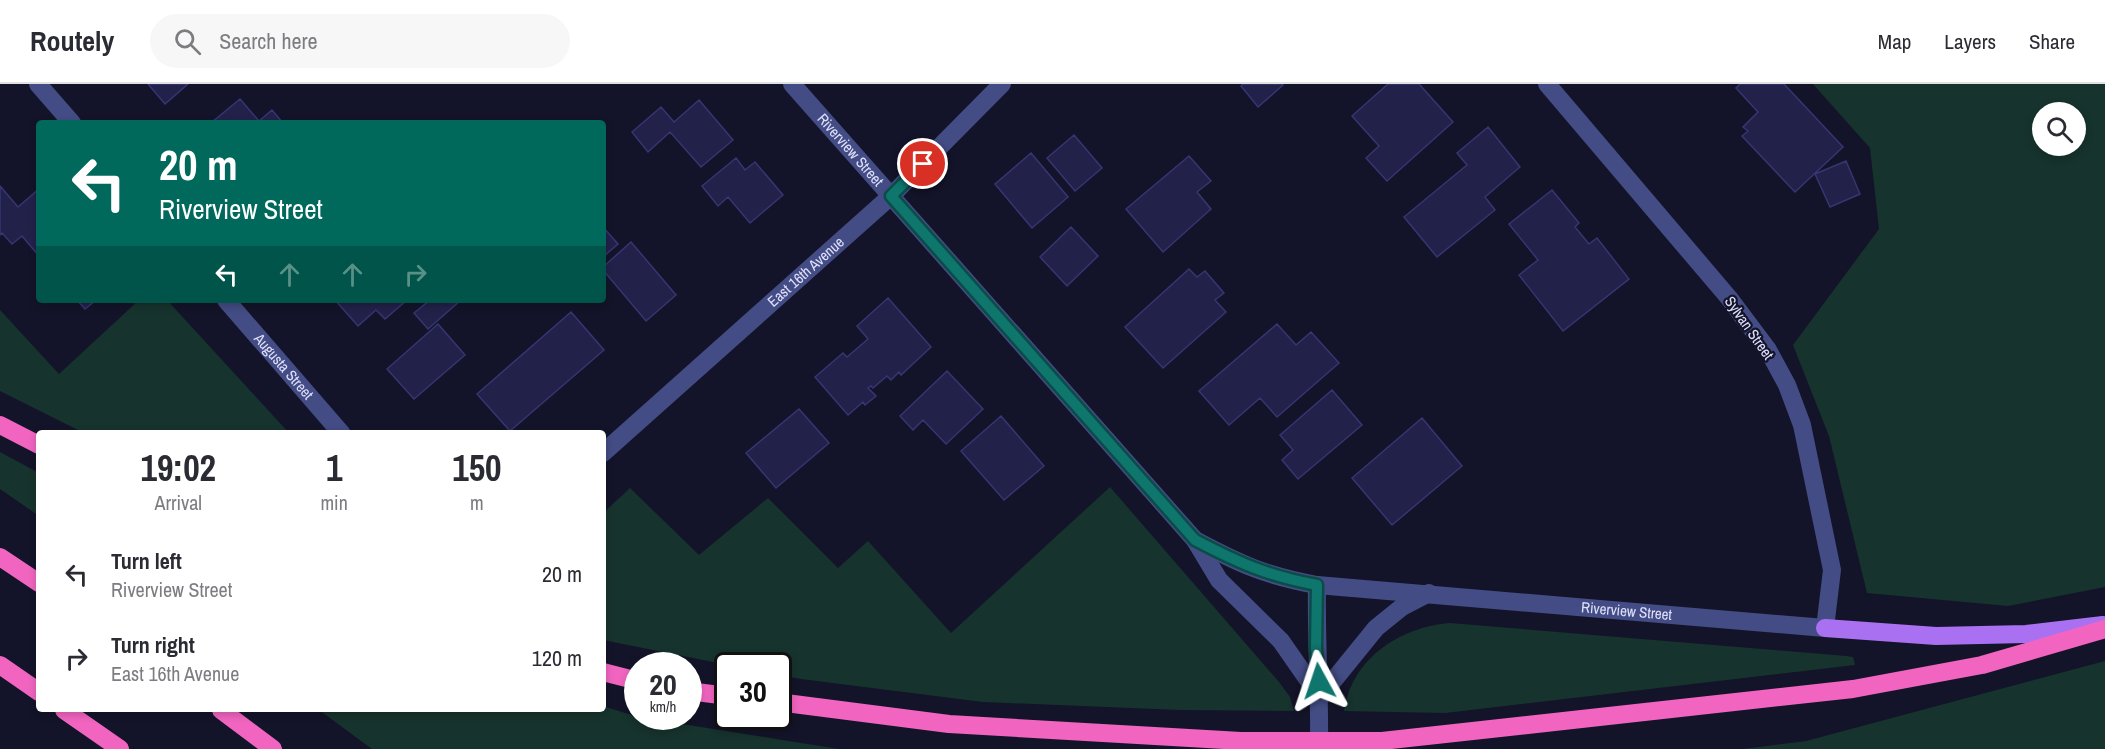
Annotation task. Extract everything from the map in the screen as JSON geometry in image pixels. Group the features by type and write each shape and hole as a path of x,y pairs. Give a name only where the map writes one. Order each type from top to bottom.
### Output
{"highway":[{"path":"0,425 36,443"},
{"path":"0,557 36,581"},
{"path":"792,704 949,724 1241,741 1382,741 1853,689 1982,665 2105,627"},
{"path":"0,665 36,690"},
{"path":"606,673 624,677"},
{"path":"67,712 115,746"},
{"path":"224,712 273,749"}],"main road":[{"path":"1825,628 1936,636 2026,634 2105,627"}],"street":[{"path":"38,84 69,120"},
{"name":"Riverview Street","path":"792,84 1195,540 1219,580 1281,642 1320,697"},
{"name":"East 16th Avenue","path":"606,450 891,196 1002,84"},
{"name":"Sylvan Street","path":"1547,84 1729,298 1768,350 1787,385 1802,425 1832,570 1825,628"},
{"name":"Augusta Street","path":"229,303 339,430"},
{"name":"Riverview Street","path":"1195,540 1247,567 1283,579 1317,585 1825,628"},
{"path":"1317,585 1319,749"},
{"path":"1320,697 1376,628 1402,607 1429,593"}],"green space":[{"path":"1813,84 2105,84 2105,587 2008,606 1867,593 1829,436 1793,345 1879,229 1870,148"},
{"path":"136,303 170,303 286,430 78,430 0,391 0,310 59,374"},
{"path":"0,452 36,471 36,514 0,489"},
{"path":"1110,487 1279,682 1290,697 1294,711 1180,710 983,702 792,677 792,652 714,652 714,662 702,660 702,652 663,652 606,641 606,510 630,488 699,555 768,498 838,568 868,541 951,633"},
{"path":"1450,623 1846,656 1853,657 1855,665 1445,713 1344,711 1357,675 1381,649 1413,631"},
{"path":"2105,661 2105,749 1743,749 1806,741"},
{"path":"606,707 624,713 624,730 702,730 702,727 839,749 372,749 322,712 606,712"}],"building":[{"path":"148,84 188,84 165,104"},
{"path":"1243,84 1283,85 1258,107 1241,86"},
{"path":"1388,84 1419,84 1453,122 1387,181 1366,158 1379,146 1352,116"},
{"path":"1740,84 1784,84 1843,147 1795,192 1742,136 1748,131 1743,127 1758,112 1736,88"},
{"path":"240,99 258,120 215,120"},
{"path":"699,100 733,140 701,167 670,132 648,152 632,132 661,107 674,122"},
{"path":"272,110 280,120 260,120"},
{"path":"1488,127 1520,167 1485,197 1495,210 1437,257 1404,217 1467,165 1457,153"},
{"path":"1074,135 1102,168 1075,191 1047,158"},
{"path":"1031,153 1068,197 1032,228 995,184"},
{"path":"1189,156 1211,181 1197,192 1211,209 1163,252 1126,209"},
{"path":"736,158 745,170 755,162 783,195 750,223 728,197 718,206 702,186"},
{"path":"1846,161 1860,194 1830,207 1815,174"},
{"path":"0,186 18,207 36,192 36,252 22,236 12,244 2,233 0,235"},
{"path":"1552,190 1579,223 1575,227 1589,244 1597,238 1629,279 1563,331 1519,275 1538,260 1509,224"},
{"path":"1071,227 1098,256 1067,286 1040,257"},
{"path":"606,230 618,244 606,254"},
{"path":"631,242 676,295 646,321 606,274 606,264"},
{"path":"1189,269 1197,277 1205,271 1224,293 1215,300 1226,312 1163,368 1125,327"},
{"path":"888,298 931,347 901,375 899,372 891,380 887,376 873,388 871,386 868,388 876,396 865,405 863,402 848,415 815,377 843,353 847,357 868,339 857,326"},
{"path":"80,303 92,303 85,309"},
{"path":"338,303 404,303 385,319 376,310 358,326"},
{"path":"426,303 458,303 428,329 414,313"},
{"path":"571,312 604,350 511,430 477,394"},
{"path":"438,324 465,355 414,399 387,369"},
{"path":"1277,324 1296,345 1311,332 1339,363 1277,417 1260,398 1229,425 1199,391"},
{"path":"947,371 983,409 946,444 923,420 913,430 900,416"},
{"path":"1332,390 1362,425 1298,479 1282,460 1293,450 1280,435"},
{"path":"799,409 829,443 776,488 746,453"},
{"path":"1001,416 1044,466 1004,500 961,451"},
{"path":"1422,418 1462,466 1392,525 1352,478"}],"route":[{"path":"923,164 891,196 1195,540 1247,567 1283,579 1317,585 1316,648 1319,681"}]}
